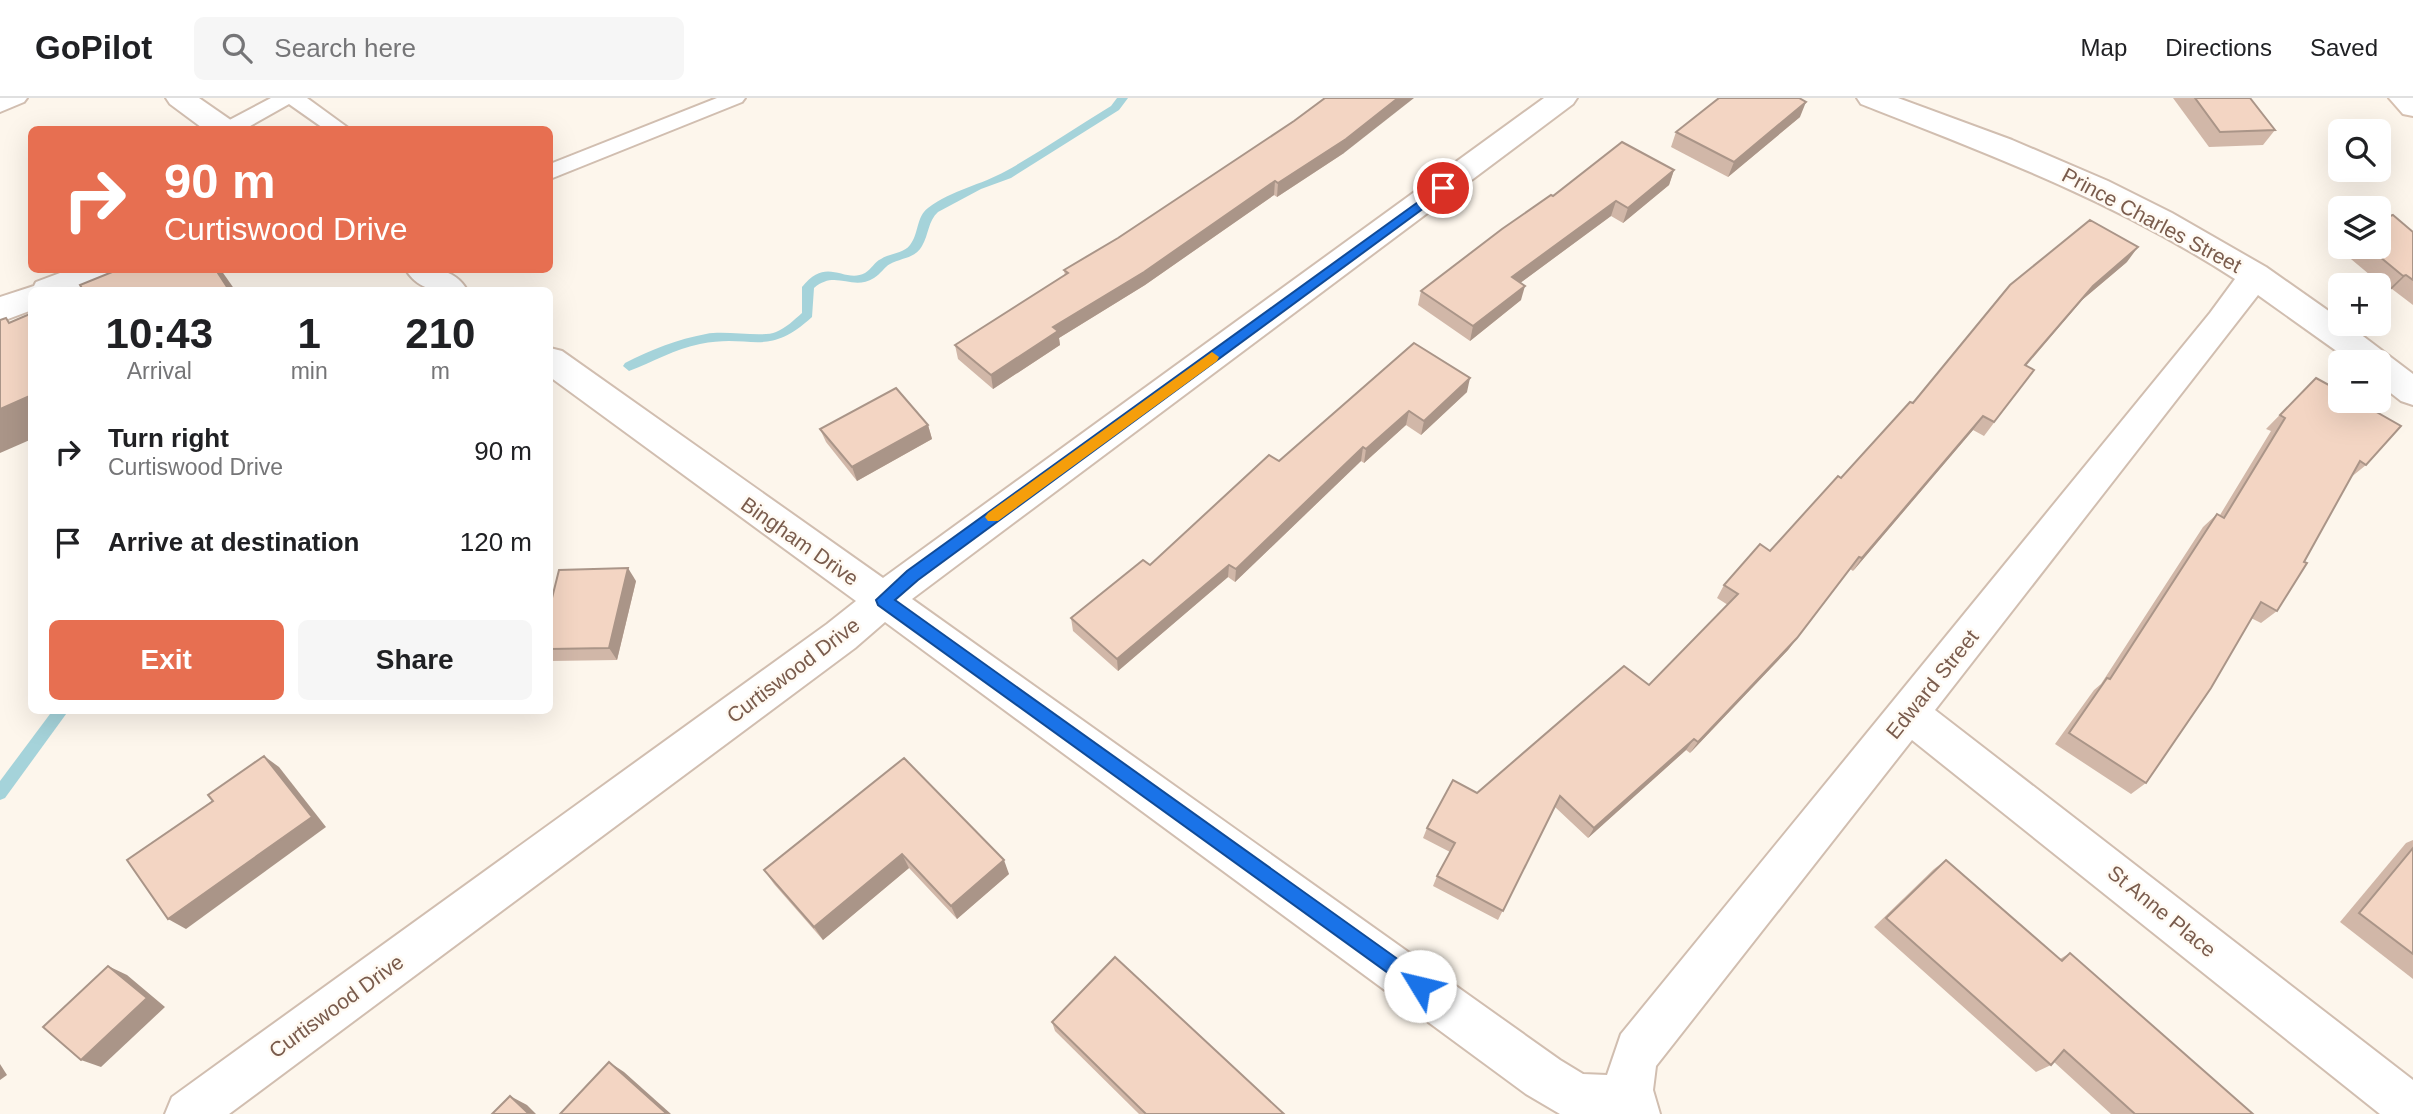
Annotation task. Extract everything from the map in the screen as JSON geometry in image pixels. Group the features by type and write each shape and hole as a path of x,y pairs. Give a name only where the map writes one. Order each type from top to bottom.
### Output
{"street":[{"path":"180,98 220,126"},
{"name":"Curtiswood Drive","path":"189,1114 841,636 912,576 1563,98"},
{"name":"Prince Charles Street","path":"1871,98 2063,173 2128,202 2255,275 2304,308 2358,350"},
{"path":"2403,98 2413,107"},
{"path":"56,287 91,273"},
{"path":"426,273 448,287"},
{"name":"Edward Street","path":"1633,1107 1631,1066 1638,1051 2213,332 2255,275"},
{"path":"0,310 28,299"},
{"name":"Bingham Drive","path":"553,362 1306,903 1543,1077 1577,1097 1633,1107"},
{"name":"Prince Charles Street","path":"2391,375 2413,391"},
{"name":"St Anne Place","path":"1909,713 2413,1110"}],"lane":[{"path":"0,106 18,98"},
{"path":"234,126 286,98"},
{"path":"293,98 335,126"},
{"path":"553,171 736,98"}],"building":[{"path":"1325,98 1398,98 1346,139 1278,183 1275,181 1144,272 1053,327 1058,331 991,375 955,345 1068,273 1064,270 1118,238"},
{"path":"1719,98 1799,98 1806,102 1734,162 1676,132"},
{"path":"2195,98 2250,98 2275,130 2220,132"},
{"path":"1622,142 1674,170 1628,208 1616,201 1512,277 1525,286 1473,326 1421,291 1502,229 1553,196"},
{"path":"2391,216 2413,232 2413,280 2403,276 2382,259 2391,259"},
{"path":"2090,220 2138,247 2093,286 2025,365 2034,370 1994,422 1983,416 1862,558 1859,557 1797,638 1698,742 1694,739 1594,828 1560,796 1503,911 1437,876 1455,843 1427,828 1453,780 1477,793 1624,666 1649,685 1738,594 1724,585 1760,544 1770,551 1838,476 1841,478 1910,402 1913,403 2010,285"},
{"path":"110,273 218,273 227,287 81,287 80,285"},
{"path":"28,315 28,397 0,409 0,320 6,318 9,323"},
{"path":"1414,343 1470,378 1424,421 1409,411 1366,449 1363,447 1236,569 1229,565 1117,659 1071,618 1143,560 1150,565 1269,455 1279,461"},
{"path":"2316,378 2328,384 2328,413 2378,413 2401,426 2366,465 2360,461 2304,562 2307,563 2277,611 2261,602 2211,688 2146,783 2069,733 2107,678 2110,679 2217,514 2224,518 2285,418 2280,415"},
{"path":"896,388 928,425 852,467 820,429"},
{"path":"628,568 609,648 553,649 553,594 559,570"},
{"path":"264,756 312,817 168,919 127,860 213,801 208,795"},
{"path":"904,758 1004,860 951,906 902,854 814,927 764,870"},
{"path":"2413,848 2413,954 2359,913"},
{"path":"1946,860 2062,961 2070,953 2253,1114 2135,1114 2064,1050 2051,1065 1886,918"},
{"path":"1115,957 1284,1114 1146,1114 1052,1022"},
{"path":"108,966 147,998 81,1060 43,1027"},
{"path":"609,1062 667,1114 560,1114"},
{"path":"510,1096 529,1114 492,1114"}],"waterway":[{"path":"629,366 667,349 697,340 723,336 759,339 781,335 808,314 808,287 821,276 836,275 860,280 873,274 883,262 910,252 917,245 927,215 934,209 977,186 1007,175 1115,108 1123,98"},
{"path":"0,793 59,714"}],"slow traffic":[{"path":"993,517 1212,357"}],"route":[{"path":"1420,986 884,600 912,576 1443,188"}]}
